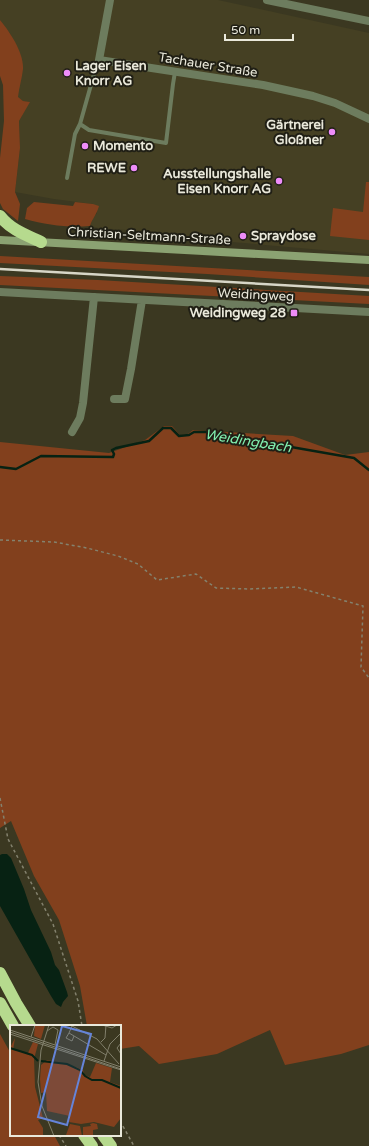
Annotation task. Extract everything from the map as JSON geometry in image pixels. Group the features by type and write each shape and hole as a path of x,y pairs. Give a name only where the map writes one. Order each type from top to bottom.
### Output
{"highway":[{"path":"0,216 5,223 16,230 41,242"},
{"path":"0,973 29,1025"},
{"path":"0,1003 12,1025"},
{"path":"85,1136 92,1146"},
{"path":"104,1136 111,1146"}],"main road":[{"name":"Christian-Seltmann-Straße","path":"0,240 369,260"}],"street":[{"path":"99,60 110,0"},
{"path":"267,0 369,21"},
{"name":"Tachauer Straße","path":"99,60 263,85 313,96 335,103 369,118"},
{"name":"Weidingweg","path":"0,292 369,312"},
{"path":"72,432 80,418 83,403 94,297"},
{"path":"114,399 125,399 142,300"}],"lane":[{"path":"67,178 74,134 80,124 99,60"},
{"path":"80,124 88,130 166,143 172,84 175,72"}],"path":[{"path":"0,540 54,542 95,550 118,556 138,564 157,580 196,574 216,588 249,590 296,587 363,606 361,667 369,678"},
{"path":"0,798 8,839 53,924 78,1001 82,1025"},
{"path":"121,1123 134,1146"},
{"path":"60,1136 66,1146"}],"shaded area":[{"path":"0,0 218,0 369,33 369,254 232,242 154,232 99,228 90,226 97,213 93,204 15,192 20,148 19,121 29,102 23,101 17,97 11,35 0,20"},
{"path":"0,20 8,30 19,50 23,63 18,97 23,101 30,102 19,121 20,148 15,192 20,204 18,221 3,209 0,203 0,158 4,121 3,85 0,76"},
{"path":"366,182 369,182 369,240 330,236 333,208 363,212"},
{"path":"34,202 73,206 75,202 99,206 90,226 82,227 41,223 25,219 27,208"},
{"path":"0,256 369,277 369,285 207,274 0,263"},
{"path":"0,276 98,280 369,296 369,304 0,285"},
{"path":"164,426 172,426 180,435 188,434 193,430 293,436 345,455 369,452 369,1045 341,1054 285,1065 270,1030 217,1054 159,1064 139,1046 121,1049 121,1025 87,1025 80,986 59,920 34,876 11,821 0,828 0,442 109,453 145,440"},
{"path":"7,854 11,858 31,910 51,952 55,965 59,970 68,996 61,1007 56,1004 51,996 0,906 0,855"},
{"path":"0,1034 10,1052 10,1136 55,1136 60,1146 0,1146"}],"waterway":[{"name":"Weidingbach","path":"0,467 16,469 41,456 113,457 114,454 112,450 149,441 163,428 171,428 179,436 189,435 194,432 206,432 354,458 369,470"}],"railway":[{"path":"0,269 369,290"}],"place":[{"name":"Lager Eisen Knorr AG","path":"67,73"},
{"name":"Gärtnerei Gloßner","path":"332,132"},
{"name":"Momento","path":"85,146"},
{"name":"REWE","path":"134,168"},
{"name":"Ausstellungshalle Eisen Knorr AG","path":"279,181"},
{"name":"Spraydose","path":"243,236"},
{"name":"Weidingweg 28","path":"294,313"}]}
